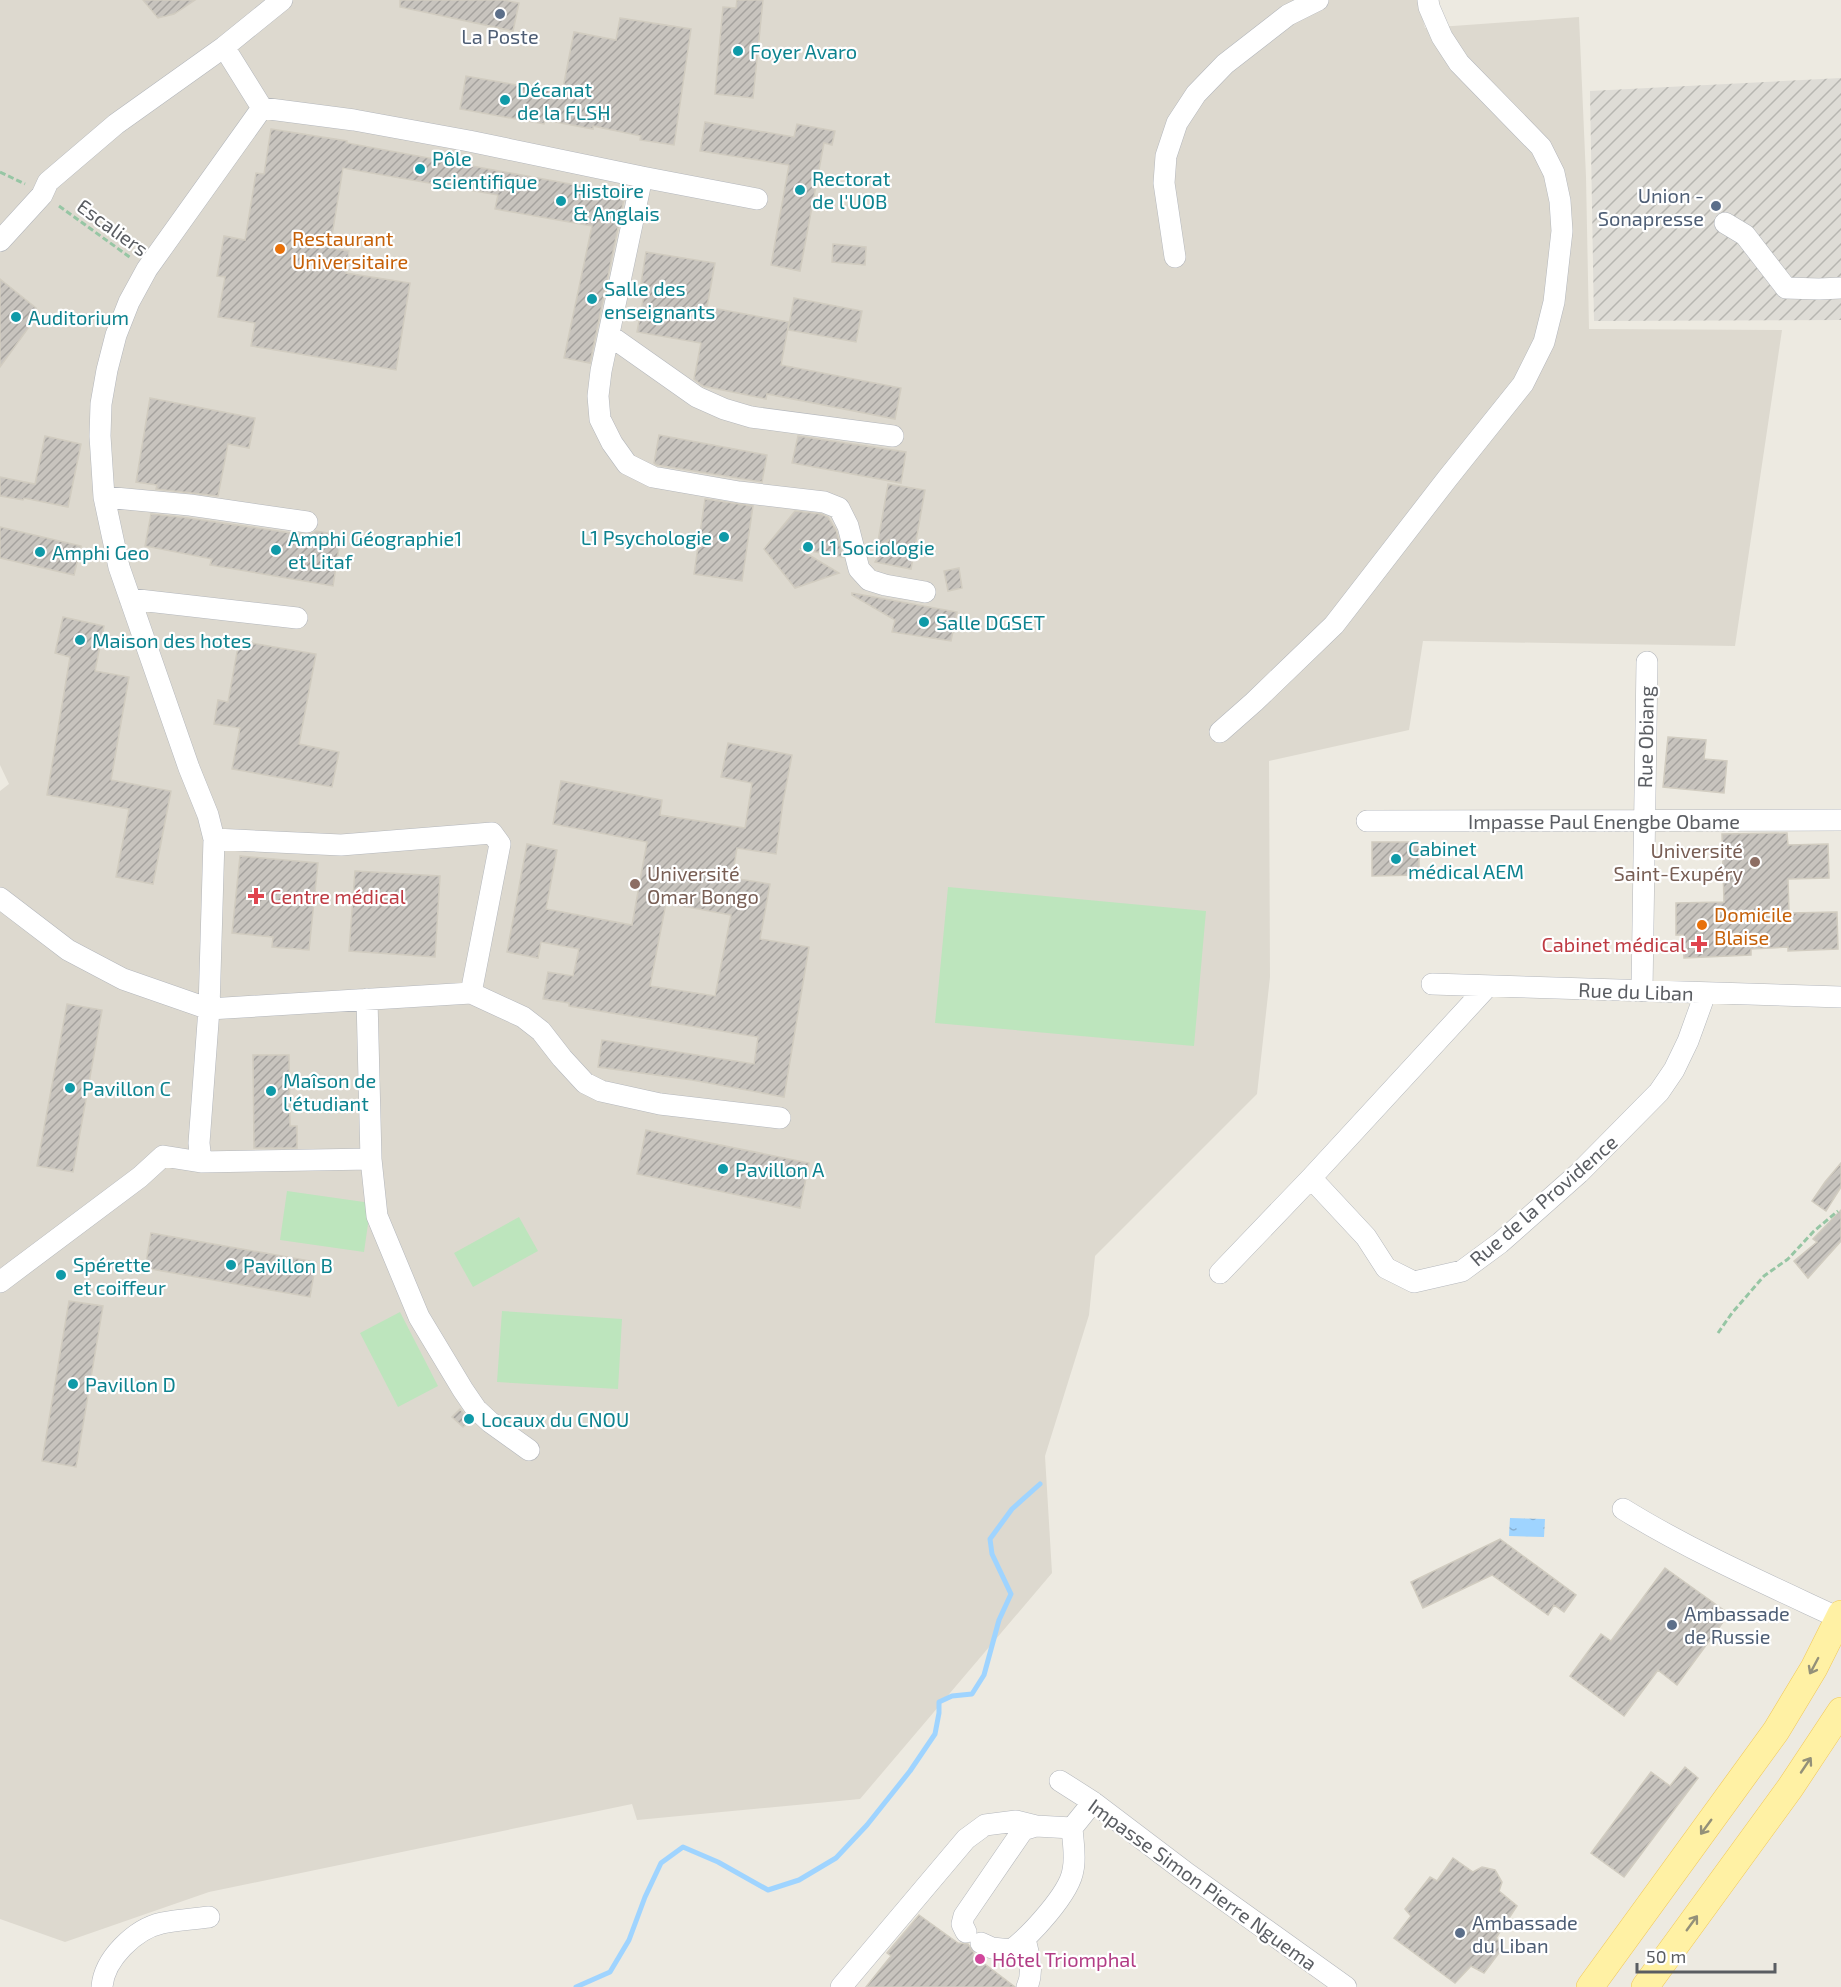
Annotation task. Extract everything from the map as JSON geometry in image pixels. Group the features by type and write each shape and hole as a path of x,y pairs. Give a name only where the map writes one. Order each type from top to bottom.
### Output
{"main road":[{"path":"1590,1987 1776,1731 1814,1668 1840,1616"},
{"path":"1645,1987 1790,1788 1841,1711"}],"street":[{"path":"0,241 42,195 48,182 116,124 224,47 282,0"},
{"path":"1175,257 1164,183 1166,156 1177,123 1196,94 1225,64 1288,15 1318,0"},
{"path":"1220,732 1334,625 1446,479 1523,384 1544,342 1554,302 1563,231 1554,173 1541,147 1459,63 1442,36 1428,0"},
{"path":"224,47 262,108"},
{"path":"262,108 354,120 470,141 757,199"},
{"path":"201,1162 199,1143 209,1009 214,839 208,815 189,768 119,567 104,497 100,436 101,404 116,335 129,302 147,269 262,108"},
{"path":"642,177 601,370 598,396 600,419 612,443 627,464 653,477 739,492 824,502 839,508 848,526 860,569 869,580 925,592"},
{"path":"1725,223 1745,235 1786,288 1819,290 1841,288"},
{"path":"609,335 673,381 698,397 724,409 751,417 893,436"},
{"path":"104,497 190,505 307,522"},
{"path":"130,599 297,618"},
{"name":"Rue Obiang","path":"1642,991 1647,662"},
{"name":"Impasse Paul Enengbe Obame","path":"1367,821 1841,820"},
{"path":"214,839 341,845 492,833 500,844 471,993"},
{"path":"0,898 68,950 123,979 209,1009 471,993 523,1017 542,1031 585,1083 601,1091 660,1104 780,1118"},
{"name":"Rue du Liban","path":"1432,984 1841,998"},
{"path":"1220,1273 1311,1178 1486,987"},
{"name":"Rue de la Providence","path":"1311,1178 1366,1237 1386,1268 1414,1282 1462,1270 1500,1243 1579,1173 1659,1092 1674,1070 1705,994"},
{"path":"367,999 371,1159 377,1216 427,1334 476,1409 529,1450"},
{"path":"0,1282 140,1177 163,1156 201,1162 371,1159"},
{"path":"1623,1509 1654,1528 1764,1583 1840,1616"},
{"name":"Impasse Simon Pierre Nguema","path":"1060,1781 1093,1802 1188,1874 1346,1987"},
{"path":"1036,1826 1023,1830 964,1916 962,1924 974,1937 992,1948 1011,1950 1025,1939 1065,1890 1073,1872 1072,1828 1093,1802"},
{"path":"841,1987 966,1839 985,1825 1016,1821 1036,1826 1072,1828"},
{"path":"102,1987 103,1976 119,1952 136,1935 160,1923 209,1917"},
{"path":"1025,1939 1030,1961 1030,1979 1027,1987"}],"path":[{"path":"0,172 42,195"},
{"name":"Escaliers","path":"62,208 147,269"},
{"path":"1718,1333 1764,1276 1788,1259 1814,1231 1838,1211"}],"shaded area":[{"name":"Université Omar Bongo","path":"0,0 1418,0 1425,28 1579,17 1586,177 1589,329 1782,330 1735,646 1423,641 1409,730 1269,761 1270,977 1257,1094 1095,1256 1089,1315 1045,1456 1052,1573 860,1799 637,1820 632,1804 209,1892 65,1942 0,1919 0,791 9,784 0,765"},
{"name":"Union - Sonapresse","path":"1841,78 1841,320 1594,321 1590,91"}],"green space":[{"path":"948,887 1206,911 1194,1046 935,1023"},
{"path":"287,1191 371,1203 364,1252 280,1240"},
{"path":"519,1217 538,1251 473,1287 454,1253"},
{"path":"502,1311 622,1319 618,1389 497,1382"},
{"path":"400,1312 438,1386 398,1407 360,1333"}],"water":[{"path":"1510,1518 1545,1519 1544,1537 1509,1536"}],"building":[{"path":"143,0 195,0 174,14 158,18"},
{"path":"400,0 503,0 519,3 513,31 400,7"},
{"name":"Foyer Avaro","path":"737,0 763,0 753,98 715,94 723,7 736,8"},
{"path":"620,18 691,29 674,145 640,140 641,136 593,126 593,129 545,120 544,124 460,109 466,76 562,93 574,32 616,40"},
{"name":"Rectorat de l'UOB","path":"705,122 794,137 797,124 835,131 832,145 824,143 800,271 771,265 789,165 700,151"},
{"name":"Restaurant Universitaire","path":"271,129 347,141 347,143 625,194 590,363 564,358 592,226 495,209 498,195 343,168 330,248 349,251 346,273 410,283 396,370 251,346 255,323 218,317 225,277 217,276 224,236 245,240 256,173 264,174"},
{"path":"833,244 866,247 865,265 832,262"},
{"path":"646,252 715,263 707,307 789,322 781,365 901,388 895,419 767,394 766,399 703,386 694,379 701,343 637,332 646,284 641,283"},
{"name":"Auditorium","path":"0,279 36,308 29,327 0,367"},
{"path":"794,298 862,311 856,342 788,330"},
{"path":"150,398 255,418 249,448 228,444 218,496 156,489 157,485 136,482"},
{"path":"659,435 767,455 762,482 657,465 654,463"},
{"path":"45,436 81,444 68,507 24,498 23,500 0,496 0,477 35,484"},
{"path":"798,436 906,452 901,483 792,463"},
{"path":"888,484 925,490 911,569 875,562 889,539 877,547"},
{"name":"L1 Psychologie","path":"705,499 753,506 742,581 694,574"},
{"name":"L1 Sociologie","path":"795,511 828,517 836,530 843,557 799,549 839,573 795,588 764,549"},
{"name":"Amphi Géographie1 et Litaf","path":"151,514 305,535 316,531 341,535 333,586 210,565 212,559 145,546"},
{"name":"Amphi Geo","path":"0,527 81,546 74,575 0,558"},
{"path":"959,568 962,588 948,591 944,571"},
{"name":"Salle DGSET","path":"852,593 957,612 951,641 892,632 895,620"},
{"path":"63,617 104,626 95,671 129,677 111,780 171,791 153,884 116,877 129,809 47,795 70,657 55,653"},
{"path":"239,641 316,654 299,744 339,752 332,787 232,769 240,728 214,724 218,700 228,702"},
{"path":"1668,737 1706,740 1704,759 1727,761 1724,793 1663,787"},
{"path":"728,743 792,755 776,854 737,848 732,878 770,884 760,939 809,947 784,1097 692,1080 598,1067 602,1040 754,1064 758,1037 569,1006 569,1003 543,999 548,972 573,976 579,949 541,942 538,958 507,952 527,844 557,850 546,909 632,925 647,842 553,824 561,781 662,800 660,815 745,828 752,783 721,777","holes":["666,903 731,915 715,996 650,986"]},
{"path":"1787,833 1788,845 1828,844 1829,878 1788,879 1789,913 1837,912 1838,949 1788,951 1788,947 1751,949 1751,955 1684,958 1683,935 1676,935 1676,903 1724,902 1722,834"},
{"name":"Cabinet médical AEM","path":"1372,842 1419,842 1419,875 1372,876"},
{"path":"240,856 318,863 309,950 272,947 273,937 232,933"},
{"path":"355,871 440,876 435,957 349,951"},
{"name":"Pavillon C","path":"67,1004 102,1010 73,1172 37,1166"},
{"name":"Maîson de l'étudiant","path":"253,1055 289,1055 290,1126 297,1126 297,1148 254,1148"},
{"name":"Pavillon A","path":"646,1130 809,1163 800,1208 637,1174"},
{"path":"1841,1163 1841,1187 1826,1211 1812,1201"},
{"path":"1841,1210 1841,1241 1808,1278 1794,1261 1817,1242 1813,1239"},
{"name":"Pavillon B","path":"151,1233 316,1262 310,1297 145,1268"},
{"name":"Pavillon D","path":"69,1301 103,1306 76,1467 42,1461"},
{"path":"460,1409 470,1421 463,1427 452,1417"},
{"path":"1500,1539 1576,1595 1564,1612 1554,1605 1548,1615 1492,1575 1423,1608 1411,1582"},
{"path":"1665,1568 1729,1614 1677,1685 1658,1670 1624,1716 1570,1676 1601,1634 1611,1641"},
{"path":"1685,1767 1698,1778 1624,1877 1591,1853 1651,1772 1670,1786"},
{"path":"1453,1858 1473,1872 1482,1867 1495,1870 1502,1882 1499,1891 1517,1906 1496,1938 1504,1946 1484,1973 1471,1966 1455,1983 1394,1938 1411,1916 1405,1909 1430,1877 1437,1881"},
{"path":"919,1915 958,1943 968,1944 973,1955 1015,1987 866,1987 891,1956 887,1953"}],"waterway":[{"path":"576,1987 610,1972 629,1940 661,1863 683,1847 718,1862 768,1890 799,1880 836,1858 867,1825 910,1771 935,1734 939,1702 952,1696 972,1694 984,1675 999,1620 1011,1594 992,1554 990,1539 1012,1509 1040,1484"}],"place":[{"name":"La Poste","path":"500,14"},
{"name":"Foyer Avaro","path":"738,51"},
{"name":"Décanat de la FLSH","path":"505,100"},
{"name":"Pôle scientifique","path":"420,169"},
{"name":"Rectorat de l'UOB","path":"800,190"},
{"name":"Histoire & Anglais","path":"561,201"},
{"name":"Union - Sonapresse","path":"1716,206"},
{"name":"Restaurant Universitaire","path":"280,249"},
{"name":"Salle des enseignants","path":"592,299"},
{"name":"Auditorium","path":"16,317"},
{"name":"L1 Psychologie","path":"724,537"},
{"name":"L1 Sociologie","path":"808,547"},
{"name":"Amphi Géographie1 et Litaf","path":"276,550"},
{"name":"Amphi Geo","path":"40,552"},
{"name":"Salle DGSET","path":"924,622"},
{"name":"Maison des hotes","path":"80,640"},
{"name":"Cabinet médical AEM","path":"1396,859"},
{"name":"Université Saint-Exupéry","path":"1755,862"},
{"name":"Université Omar Bongo","path":"635,884"},
{"name":"Centre médical","path":"256,896"},
{"name":"Domicile Blaise","path":"1702,925"},
{"name":"Cabinet médical","path":"1699,944"},
{"name":"Pavillon C","path":"70,1088"},
{"name":"Maîson de l'étudiant","path":"271,1091"},
{"name":"Pavillon A","path":"723,1169"},
{"name":"Pavillon B","path":"231,1265"},
{"name":"Spérette et coiffeur","path":"61,1275"},
{"name":"Pavillon D","path":"73,1384"},
{"name":"Locaux du CNOU","path":"469,1419"},
{"name":"Ambassade de Russie","path":"1672,1625"},
{"name":"Ambassade du Liban","path":"1460,1933"},
{"name":"Hôtel Triomphal","path":"980,1959"}]}
